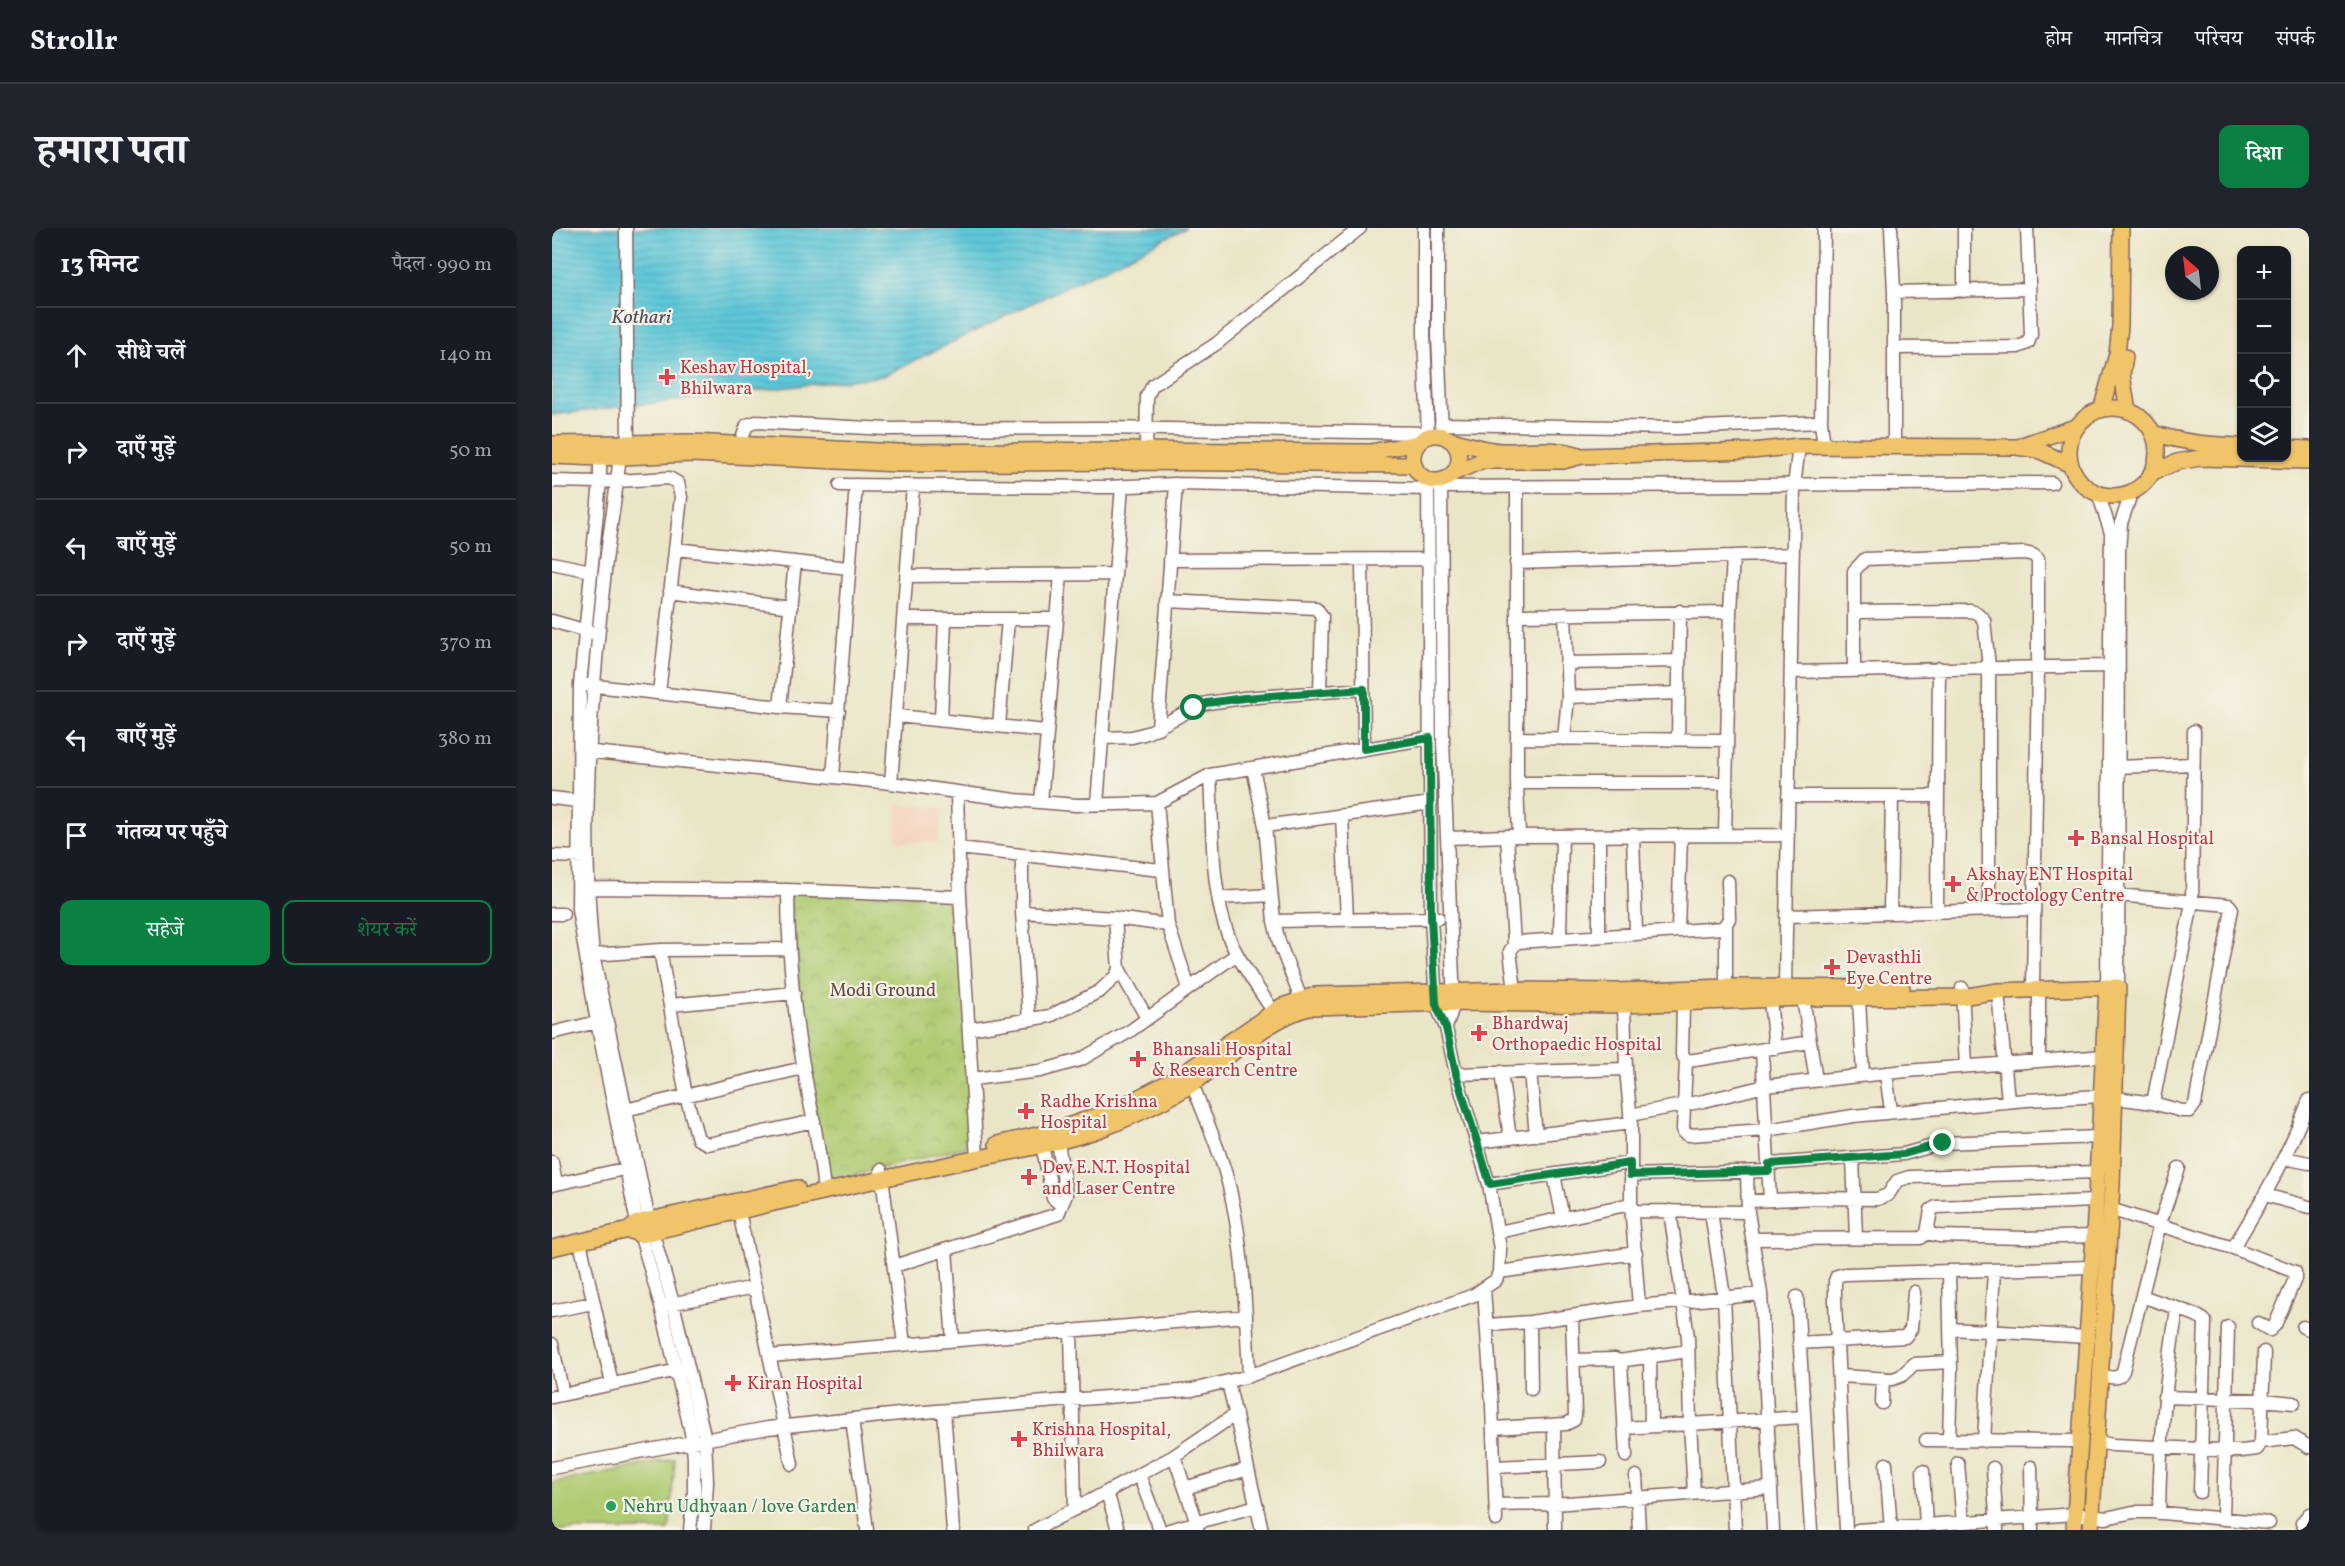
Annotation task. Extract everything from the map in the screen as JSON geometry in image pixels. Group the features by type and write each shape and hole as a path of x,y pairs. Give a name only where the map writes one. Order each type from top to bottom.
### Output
{"main road":[{"path":"2101,410 2117,354 2120,326 2121,228"},
{"path":"2128,411 2122,375 2128,326 2131,228"},
{"path":"2101,410 2128,411 2145,422 2153,433 2157,453 2151,473 2143,484 2119,495 2098,494 2081,482 2071,465 2070,444 2078,426 2088,416 2101,410"},
{"path":"2016,447 2078,426"},
{"path":"2153,433 2198,445 2237,446"},
{"path":"1434,435 1413,453 1413,465 1419,474 1439,482 1480,461 1563,461 1582,456 1752,451 1799,446 2016,447 2038,450 2071,465"},
{"path":"1434,435 1456,447 1459,455 1458,463 1439,482"},
{"path":"622,449 899,464 1165,462 1308,457 1370,452 1434,435 1499,451 1567,451 1582,456"},
{"path":"552,456 691,442 899,452 1146,450 1308,457 1413,465"},
{"path":"552,444 600,451"},
{"path":"2291,448 2309,449"},
{"path":"2151,473 2177,462 2200,458 2309,461"},
{"path":"977,1154 1059,1142 1119,1122 1267,1028 1303,1009 1515,990 1617,991 1785,987 1965,993"},
{"path":"1453,997 1624,1005 1803,998 1859,999 2113,987"},
{"path":"2074,1530 2100,1137 2109,1097 2105,1056 2113,987"},
{"path":"2092,1522 2110,1209 2109,1097 2113,987"},
{"path":"552,1248 977,1154 1046,1133 1112,1111 1190,1078 1273,1011 1315,995 1435,998"}],"street":[{"path":"626,228 622,449 578,801 593,955 625,1110 641,1228 689,1368 698,1440 707,1482 704,1530"},
{"path":"1146,450 1147,396 1153,385 1216,344 1360,228"},
{"path":"1424,228 1424,335 1434,435"},
{"path":"1434,435 1438,334 1437,228"},
{"path":"1824,228 1821,422 1824,447"},
{"path":"1892,228 1894,446"},
{"path":"1964,291 1965,228"},
{"path":"1893,348 2024,345 2030,340 2027,228"},
{"path":"1894,292 2029,290"},
{"path":"740,444 747,425 756,422 887,429 1146,429 1434,435 1821,422"},
{"path":"1785,987 1794,486 1799,446"},
{"path":"600,451 600,482 580,685 584,751 582,857 578,909 597,1022 632,1168"},
{"path":"1158,728 1170,560 1171,484 1165,462"},
{"path":"552,481 600,482 669,478 678,483 681,497 659,693"},
{"path":"552,1468 785,1426 1192,1390 1249,1376 1484,1290 1496,1280 1499,1272 1500,1249 1490,1184 1456,1074 1446,1028 1435,998 1431,918 1429,560 1439,482"},
{"path":"1439,482 1443,741 1453,997 1446,1028"},
{"path":"840,485 1122,486 1439,482 1517,488 2052,483"},
{"path":"832,777 856,485"},
{"path":"891,783 913,486"},
{"path":"1097,804 1122,486"},
{"path":"1515,990 1510,951 1514,944 1513,836 1518,738 1517,488"},
{"path":"2113,987 2117,895 2119,551 2121,523 2132,491"},
{"path":"2098,494 2111,533 2109,666 2113,987"},
{"path":"675,549 849,568"},
{"path":"1516,563 1793,554"},
{"path":"1854,670 1854,571 1865,559 2030,554 2035,556 2039,563 2034,909 2039,1061"},
{"path":"1725,835 1733,556"},
{"path":"1170,560 1429,560"},
{"path":"1362,560 1364,749"},
{"path":"780,707 795,562"},
{"path":"552,563 591,571"},
{"path":"908,576 1116,574"},
{"path":"1041,802 1061,575"},
{"path":"670,591 791,607"},
{"path":"1167,601 1316,608 1322,616 1320,692"},
{"path":"1678,740 1680,611"},
{"path":"1518,615 1730,612"},
{"path":"1854,612 1977,612 1984,620 1989,667 1989,910"},
{"path":"1564,739 1568,697 1565,614"},
{"path":"904,619 1057,619"},
{"path":"941,720 945,619"},
{"path":"999,726 1008,619"},
{"path":"552,621 600,635"},
{"path":"1566,663 1679,661"},
{"path":"1791,672 2109,666"},
{"path":"1937,911 1938,668"},
{"path":"580,685 780,707 839,711"},
{"path":"1102,738 1132,737 1158,728 1207,703 1364,689"},
{"path":"1568,697 1678,693"},
{"path":"897,716 1046,731"},
{"path":"2153,1103 2192,903 2194,731"},
{"path":"584,751 891,783 1041,802 1097,804 1157,802 1210,775 1430,738"},
{"path":"1518,738 1727,740"},
{"path":"2117,767 2193,764"},
{"path":"1253,768 1265,826 1274,921 1279,942 1301,999"},
{"path":"1210,775 1220,898 1224,920 1237,954 1273,1011"},
{"path":"1517,783 1726,783"},
{"path":"957,792 960,897 977,1154"},
{"path":"1788,796 1938,795"},
{"path":"1890,913 1892,796"},
{"path":"552,798 578,801"},
{"path":"1157,802 1161,870 1168,925 1189,988"},
{"path":"1265,826 1431,803"},
{"path":"1342,816 1347,919"},
{"path":"1633,835 1636,933"},
{"path":"1678,930 1682,835"},
{"path":"1447,838 1788,835"},
{"path":"1560,938 1562,836"},
{"path":"1599,836 1599,935"},
{"path":"958,848 1161,870"},
{"path":"1022,855 1022,912 1029,1020"},
{"path":"552,856 582,857"},
{"path":"1726,987 1728,881"},
{"path":"587,888 788,890 960,897"},
{"path":"788,890 788,949 803,1068 824,1188"},
{"path":"1220,898 1271,895"},
{"path":"1683,1003 1682,1055 1686,1061 1683,1129 1685,1134 1767,1130 1890,1111 2008,1101 2109,1097 2153,1103 2187,1112 2195,1104 2232,912 2231,907 2227,904 2192,903 2117,895"},
{"path":"1786,916 2034,909"},
{"path":"1022,912 1115,918 1168,925"},
{"path":"1115,918 1119,969 1147,1018"},
{"path":"1274,921 1450,918"},
{"path":"1514,944 1521,940 1722,928 1726,925"},
{"path":"593,955 660,950 788,949"},
{"path":"660,950 686,1096 697,1136 704,1143 814,1121"},
{"path":"972,1079 1064,1066 1092,1053 1147,1018 1237,954"},
{"path":"969,1029 1029,1020 1062,1011 1100,991 1116,976 1119,969"},
{"path":"1998,991 2008,1101"},
{"path":"670,1005 794,993"},
{"path":"1965,993 1966,1066"},
{"path":"1803,998 1816,1080"},
{"path":"1859,999 1863,1075"},
{"path":"1770,1000 1775,1048"},
{"path":"1624,1005 1630,1119 1631,1208 1639,1306"},
{"path":"552,1033 597,1022"},
{"path":"1686,1061 1810,1042"},
{"path":"1762,1050 1770,1200"},
{"path":"1477,1142 1536,1135 1630,1119 1765,1086 1863,1075 2105,1056"},
{"path":"625,1110 803,1068"},
{"path":"1456,1074 1626,1069"},
{"path":"1501,1072 1510,1138"},
{"path":"1530,1072 1536,1135"},
{"path":"1886,1073 1890,1111"},
{"path":"1190,1078 1223,1164 1230,1190 1237,1227 1246,1316 1249,1376"},
{"path":"2226,1246 2265,1195 2308,1103"},
{"path":"1490,1184 1554,1174 1630,1169 1747,1173 1769,1168 1904,1154 1943,1143 2100,1137"},
{"path":"894,1266 1055,1216 1060,1211 1066,1195 1059,1142"},
{"path":"1042,1145 1053,1198 1061,1205"},
{"path":"1853,1158 1856,1238"},
{"path":"2284,1158 2309,1163"},
{"path":"552,1162 554,1184 632,1168"},
{"path":"2101,1375 2114,1378 2121,1374 2160,1223 2179,1168"},
{"path":"1498,1232 1563,1218 1631,1208 1711,1212 1748,1207 1770,1200 1884,1198 1897,1181 1909,1177 2098,1172"},
{"path":"1747,1173 1748,1207 1761,1294 1773,1530"},
{"path":"1554,1174 1563,1218"},
{"path":"882,1175 904,1344"},
{"path":"2265,1195 2309,1207"},
{"path":"1752,1239 1921,1238 1927,1233 1930,1213 1936,1208 2096,1201"},
{"path":"738,1207 792,1464"},
{"path":"2110,1209 2160,1223 2291,1269 2296,1273 2273,1328 2270,1330 2258,1323"},
{"path":"1670,1211 1684,1300 1694,1493"},
{"path":"1711,1212 1724,1297 1735,1530"},
{"path":"1927,1233 1939,1236 2014,1238 2094,1236"},
{"path":"580,1242 612,1384"},
{"path":"946,1250 953,1340"},
{"path":"1499,1272 1636,1253"},
{"path":"1846,1530 1835,1281 1840,1275 2091,1268"},
{"path":"1984,1441 1994,1271"},
{"path":"1948,1272 1951,1329 1948,1440"},
{"path":"667,1304 755,1287"},
{"path":"1484,1290 1488,1325 1496,1520"},
{"path":"1799,1343 1905,1337 1911,1329 1914,1292"},
{"path":"1488,1325 1530,1322 1684,1300 1761,1294"},
{"path":"2142,1296 2177,1310 2198,1314 2205,1321 2205,1398 2200,1492"},
{"path":"1797,1297 1811,1530"},
{"path":"552,1311 593,1303"},
{"path":"667,1304 676,1370 698,1440 690,1530"},
{"path":"2159,1513 2160,1447 2164,1397 2177,1310"},
{"path":"770,1356 1246,1316"},
{"path":"1493,1428 1554,1425 1570,1423 1575,1418 1572,1316"},
{"path":"1530,1322 1531,1389"},
{"path":"2223,1519 2224,1399 2228,1327"},
{"path":"1951,1329 2087,1337"},
{"path":"1071,1330 1075,1509"},
{"path":"552,1344 557,1396 689,1368"},
{"path":"1574,1360 1619,1361 1688,1351"},
{"path":"2097,1442 2113,1445 2254,1451 2261,1442 2264,1352"},
{"path":"1650,1356 1651,1426"},
{"path":"1619,1361 1626,1456"},
{"path":"1839,1376 1898,1378 1914,1364 1951,1362"},
{"path":"1882,1403 1883,1378"},
{"path":"1228,1382 1262,1530"},
{"path":"2164,1397 2262,1400 2294,1404"},
{"path":"944,1411 953,1530"},
{"path":"1035,1530 1174,1456 1236,1414"},
{"path":"1624,1428 1803,1417"},
{"path":"852,1419 867,1530"},
{"path":"1554,1425 1555,1530"},
{"path":"2261,1442 2294,1438 2307,1445"},
{"path":"1926,1440 2080,1441"},
{"path":"1174,1456 1197,1526"},
{"path":"1494,1467 1600,1462"},
{"path":"1958,1463 1963,1523"},
{"path":"1886,1464 1891,1529"},
{"path":"2031,1467 2032,1524"},
{"path":"1994,1468 1997,1525"},
{"path":"1185,1488 1248,1469"},
{"path":"1923,1471 1926,1526"},
{"path":"1139,1475 1160,1530"},
{"path":"1636,1476 1639,1530"},
{"path":"1496,1504 1554,1504 1636,1496 1667,1496 1770,1488"},
{"path":"1107,1492 1118,1530"},
{"path":"1169,1530 1197,1526 1257,1506"},
{"path":"1858,1530 1963,1523 2032,1524 2075,1514 2092,1522 2133,1512 2270,1523"},
{"path":"2307,1530 2302,1522 2309,1514"}],"shaded area":[{"path":"897,805 943,808 938,842 896,842"}],"green space":[{"name":"Modi Ground","path":"788,890 960,897 976,1144 823,1183"},
{"name":"Nehru Udhyaan / love Garden","path":"675,1459 669,1530 552,1530 552,1483"}],"water":[{"name":"Kothari","path":"552,228 1186,228 883,376 552,415"}],"place":[{"name":"Keshav Hospital, Bhilwara","path":"667,377"},
{"name":"Bansal Hospital","path":"2076,838"},
{"name":"Akshay ENT Hospital & Proctology Centre","path":"1953,884"},
{"name":"Devasthli Eye Centre","path":"1832,967"},
{"name":"Bhardwaj Orthopaedic Hospital","path":"1479,1033"},
{"name":"Bhansali Hospital & Research Centre","path":"1138,1059"},
{"name":"Radhe Krishna Hospital","path":"1026,1111"},
{"name":"Dev E.N.T. Hospital and Laser Centre","path":"1029,1177"},
{"name":"Kiran Hospital","path":"733,1383"},
{"name":"Krishna Hospital, Bhilwara","path":"1019,1439"},
{"name":"Nehru Udhyaan / love Garden","path":"611,1506"}],"route":[{"path":"1194,708 1207,703 1244,698 1364,689 1364,749 1430,738 1431,918 1434,992 1436,1004 1446,1028 1456,1074 1490,1184 1630,1163 1630,1175 1747,1173 1769,1171 1769,1164 1904,1154 1925,1146 1943,1143"}]}
